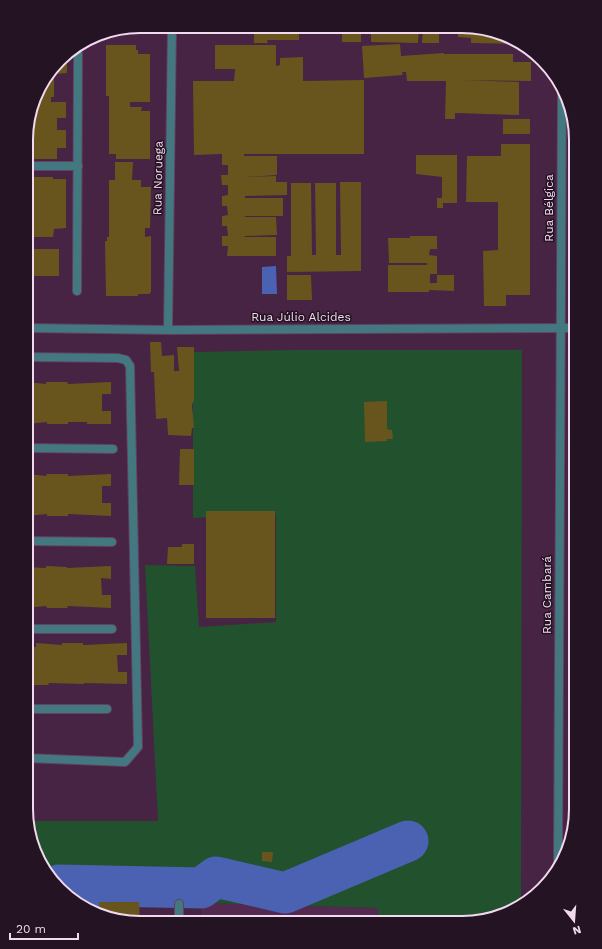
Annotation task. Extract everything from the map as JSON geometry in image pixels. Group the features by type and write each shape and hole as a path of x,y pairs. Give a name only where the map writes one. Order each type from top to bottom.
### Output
{"street":[{"name":"Rua Noruega","path":"168,330 172,33"},
{"path":"78,54 78,291"},
{"name":"Rua Bélgica","path":"560,328 562,102"},
{"path":"33,166 78,166"},
{"name":"Rua Júlio Alcides","path":"33,328 168,330 569,328"},
{"name":"Rua Cambará","path":"558,856 560,328"},
{"path":"33,357 118,358 126,360 130,366 138,747 125,762 33,758"},
{"path":"33,448 113,449"},
{"path":"33,541 112,542"},
{"path":"33,629 112,628"},
{"path":"33,709 107,709"},
{"path":"179,904 179,916"}],"shaded area":[{"path":"201,903 379,908 378,916 201,916"}],"green space":[{"path":"292,350 522,350 521,898 515,902 490,912 469,916 378,916 378,908 201,903 91,904 64,885 47,862 41,850 34,821 158,821 145,565 195,566 199,627 276,622 276,515 193,518 193,352"}],"water":[{"path":"276,266 277,294 262,294 262,267"}],"building":[{"path":"254,33 299,33 299,40 267,40 268,43 254,43"},
{"path":"342,33 361,33 361,42 342,42"},
{"path":"371,33 419,33 418,43 371,42"},
{"path":"423,33 439,33 439,43 422,43"},
{"path":"458,33 476,34 509,44 471,43 471,38 458,37"},
{"path":"400,44 401,56 444,53 513,54 513,62 531,62 531,81 464,80 519,82 519,115 455,113 455,119 445,119 446,81 407,81 406,72 402,72 403,75 364,78 362,46"},
{"path":"106,45 136,45 138,54 150,54 150,102 130,102 130,107 142,107 141,111 150,111 150,159 116,159 116,154 109,154 109,96 106,96"},
{"path":"215,45 276,45 276,66 280,65 280,58 303,57 303,81 364,80 364,154 244,154 244,156 277,156 277,175 244,177 276,176 276,182 287,182 287,195 245,196 245,198 283,198 283,216 245,216 276,217 277,235 244,236 276,237 276,256 227,256 228,246 222,246 222,236 228,236 227,226 222,226 222,216 228,215 227,206 222,206 222,196 228,195 228,185 222,185 221,175 228,175 228,165 222,165 222,154 194,155 193,81 234,81 235,69 215,69"},
{"path":"67,63 67,73 57,74"},
{"path":"54,77 54,97 51,97 51,102 66,102 66,118 57,118 57,130 66,130 66,148 57,148 57,159 33,159 34,126 37,112 41,99"},
{"path":"503,119 530,119 530,134 503,134"},
{"path":"501,144 530,144 530,295 506,295 506,306 484,306 483,251 498,250 498,202 466,202 467,156 501,156"},
{"path":"416,155 457,155 457,203 443,203 443,208 437,208 437,198 442,198 442,177 416,174"},
{"path":"115,162 133,162 132,180 141,180 141,187 151,187 150,228 145,228 145,237 151,236 151,292 149,294 138,294 138,296 106,296 105,241 107,241 107,237 109,237 109,180 115,180"},
{"path":"33,177 53,177 53,179 66,179 66,228 54,229 53,237 33,237"},
{"path":"340,182 361,182 361,271 287,272 287,256 291,256 291,183 311,183 312,255 316,255 315,183 336,183 336,255 341,255"},
{"path":"410,236 437,236 437,249 430,249 429,255 437,256 437,274 430,274 430,283 437,283 437,275 454,275 454,291 429,290 429,292 388,292 388,265 427,265 427,263 389,263 388,238 410,238"},
{"path":"33,249 59,249 59,276 33,276"},
{"path":"287,275 311,275 312,300 287,300"},
{"path":"150,342 161,342 162,356 174,355 174,371 179,371 177,347 194,347 194,400 192,405 194,428 192,428 191,436 168,435 167,418 156,419 154,372 151,372"},
{"path":"46,382 67,382 68,384 111,382 111,394 102,394 102,411 111,411 111,424 68,422 68,424 47,424 47,422 33,423 33,383 46,384"},
{"path":"387,401 387,429 392,430 393,439 387,439 387,441 365,442 364,402"},
{"path":"180,449 194,449 194,485 179,485"},
{"path":"46,474 68,474 68,476 111,474 111,486 102,486 102,503 111,503 111,516 68,514 68,516 47,516 47,514 33,515 33,475 47,476"},
{"path":"206,511 275,511 275,618 206,618"},
{"path":"182,544 194,544 194,564 167,564 168,547 182,547"},
{"path":"46,566 67,568 111,566 111,579 101,578 102,595 111,595 111,608 68,606 67,608 47,608 46,606 33,607 33,567 46,568"},
{"path":"36,643 62,645 62,643 83,643 83,645 127,643 127,655 117,655 118,672 127,672 127,684 49,683 48,685 33,685 33,647 36,647"},
{"path":"262,852 273,852 272,862 262,861"},
{"path":"99,902 139,902 140,916 126,915 99,908"}],"waterway":[{"path":"64,885 201,888 216,877 285,893 408,841"}]}
